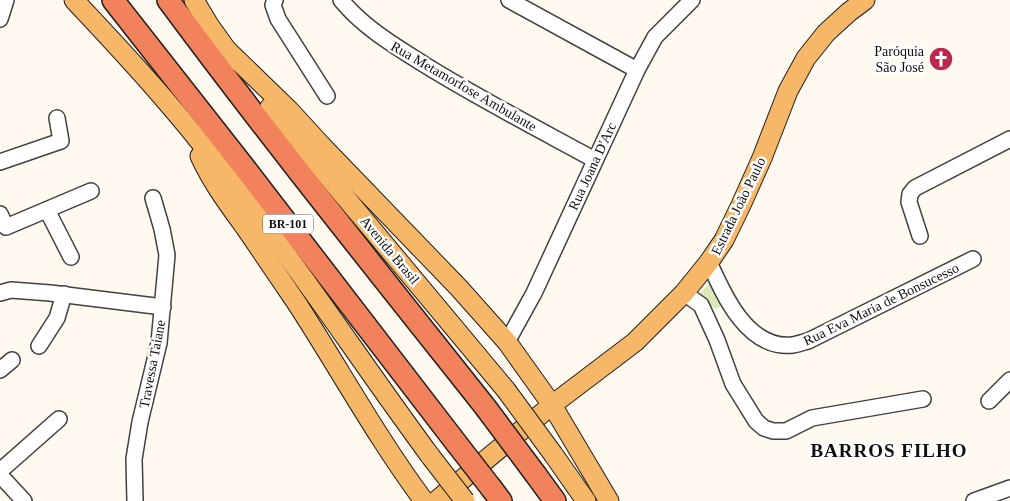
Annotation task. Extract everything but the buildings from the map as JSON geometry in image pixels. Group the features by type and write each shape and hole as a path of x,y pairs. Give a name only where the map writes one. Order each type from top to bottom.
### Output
{"highway":[{"name":"BR-101","path":"113,0 497,495"},
{"name":"Avenida Brasil","path":"168,0 216,65 486,408 555,501"}],"main road":[{"path":"74,0 183,121 257,215 385,394 465,501"},
{"name":"Avenida Brasil","path":"194,0 209,25 269,106 506,390 586,501"},
{"name":"Estrada João Paulo","path":"436,501 552,405 635,342 684,293 724,240 762,158 788,91 806,58 826,33 865,0"},
{"path":"227,50 289,110 459,288 507,342 552,405 609,501"},
{"path":"183,121 217,188 312,326 388,449 424,501"}],"street":[{"path":"0,19 6,0"},
{"path":"274,0 273,5 278,19 327,96"},
{"name":"Rua Metamorfose Ambulante","path":"341,0 349,10 382,38 444,76 595,160"},
{"path":"509,0 637,70"},
{"name":"Rua Joana D'Arc","path":"507,342 534,293 637,70 655,38 692,0"},
{"path":"0,162 61,141 57,118"},
{"path":"920,236 909,202 910,194 915,188 1010,139"},
{"path":"0,214 6,227 91,191"},
{"name":"Travessa Taiane","path":"135,501 134,459 140,422 159,343 167,254 153,198"},
{"path":"47,210 71,257"},
{"name":"Rua Eva Maria de Bonsucesso","path":"709,262 728,302 746,325 761,338 776,344 792,345 808,341 973,259"},
{"path":"0,293 11,290 64,294 162,307"},
{"path":"684,293 701,305 712,327 733,384 756,421 764,428 773,431 786,431 812,418 923,399"},
{"path":"39,346 58,318 64,294"},
{"path":"712,327 734,310"},
{"path":"989,401 1010,380"},
{"path":"0,471 59,419"},
{"path":"0,475 24,501"},
{"path":"974,501 1010,488"}],"green space":[{"path":"711,282 723,305 716,309 699,299 698,295"}],"place":[{"name":"Paróquia São José","path":"941,59"}],"district":[{"name":"BARROS FILHO","path":"889,450"}]}
